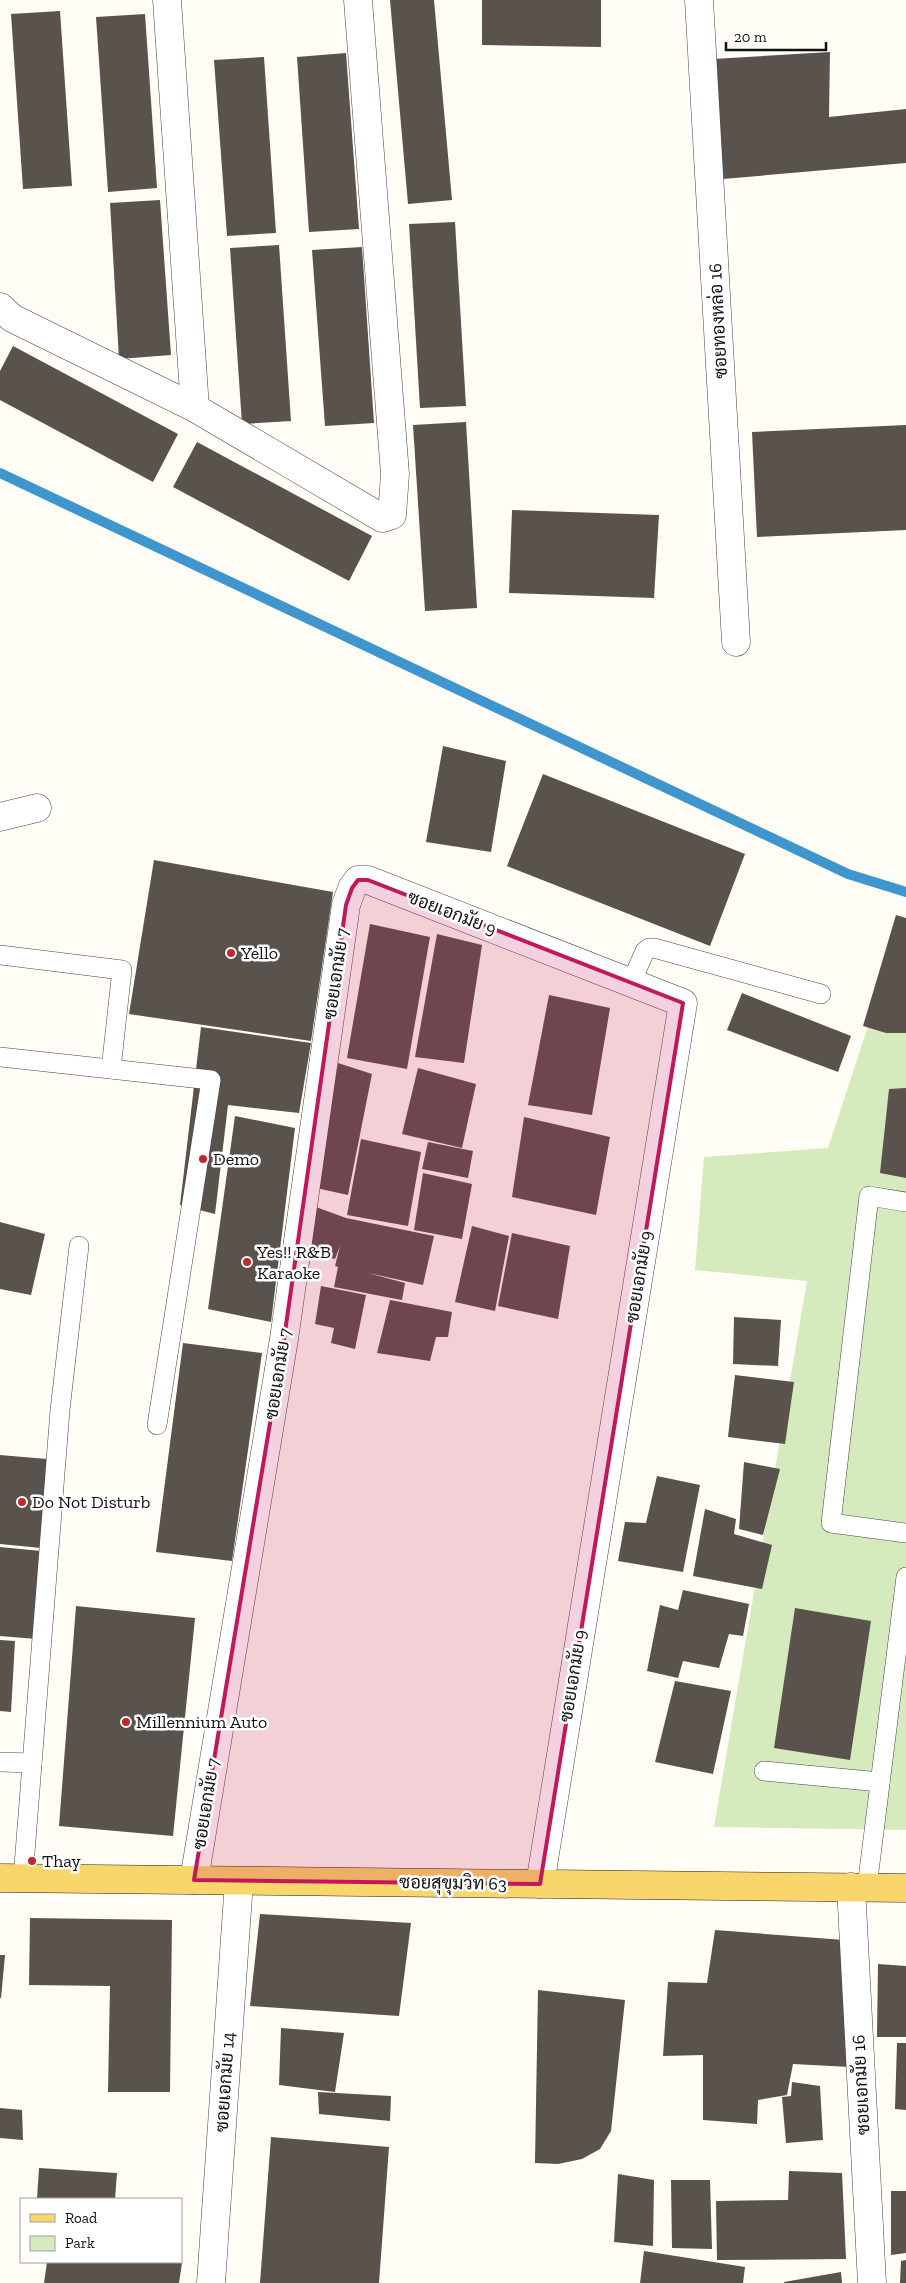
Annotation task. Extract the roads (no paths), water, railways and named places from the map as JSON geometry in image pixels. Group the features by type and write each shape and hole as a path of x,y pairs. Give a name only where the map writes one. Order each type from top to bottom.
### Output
{"main road":[{"name":"ซอยสุขุมวิท 63","path":"11,1878 906,1888"}],"street":[{"path":"168,0 195,408"},
{"path":"0,307 12,318 195,408 382,518 392,514 395,474 358,0"},
{"name":"ซอยทองหล่อ 16","path":"699,0 736,642"},
{"path":"0,817 37,808"},
{"name":"ซอยเอกมัย 7","path":"194,1880 284,1339 346,905 352,888 358,880 368,880"},
{"name":"ซอยเอกมัย 9","path":"368,880 683,1003 540,1884"},
{"name":"ซอยเอกมัย 14","path":"211,2283 239,1881"},
{"name":"ซอยเอกมัย 16","path":"859,1887 872,2283"}],"lane":[{"path":"631,983 645,951 649,948 654,948 821,994"},
{"path":"0,954 122,970 111,1069"},
{"path":"0,1057 211,1080 157,1425"},
{"path":"906,1202 869,1196 831,1524 906,1533"},
{"path":"11,1878 32,1763 60,1410 80,1246"},
{"path":"859,1887 880,1782 906,1576"},
{"path":"0,1762 32,1763"},
{"path":"764,1771 880,1782"}],"waterway":[{"path":"0,473 848,874 906,892"}],"place":[{"name":"Yello","path":"231,953"},
{"name":"Demo","path":"203,1159"},
{"name":"Yes!! R&B Karaoke","path":"247,1262"},
{"name":"Do Not Disturb","path":"22,1502"},
{"name":"Millennium Auto","path":"126,1722"},
{"name":"Thay","path":"32,1861"}]}
